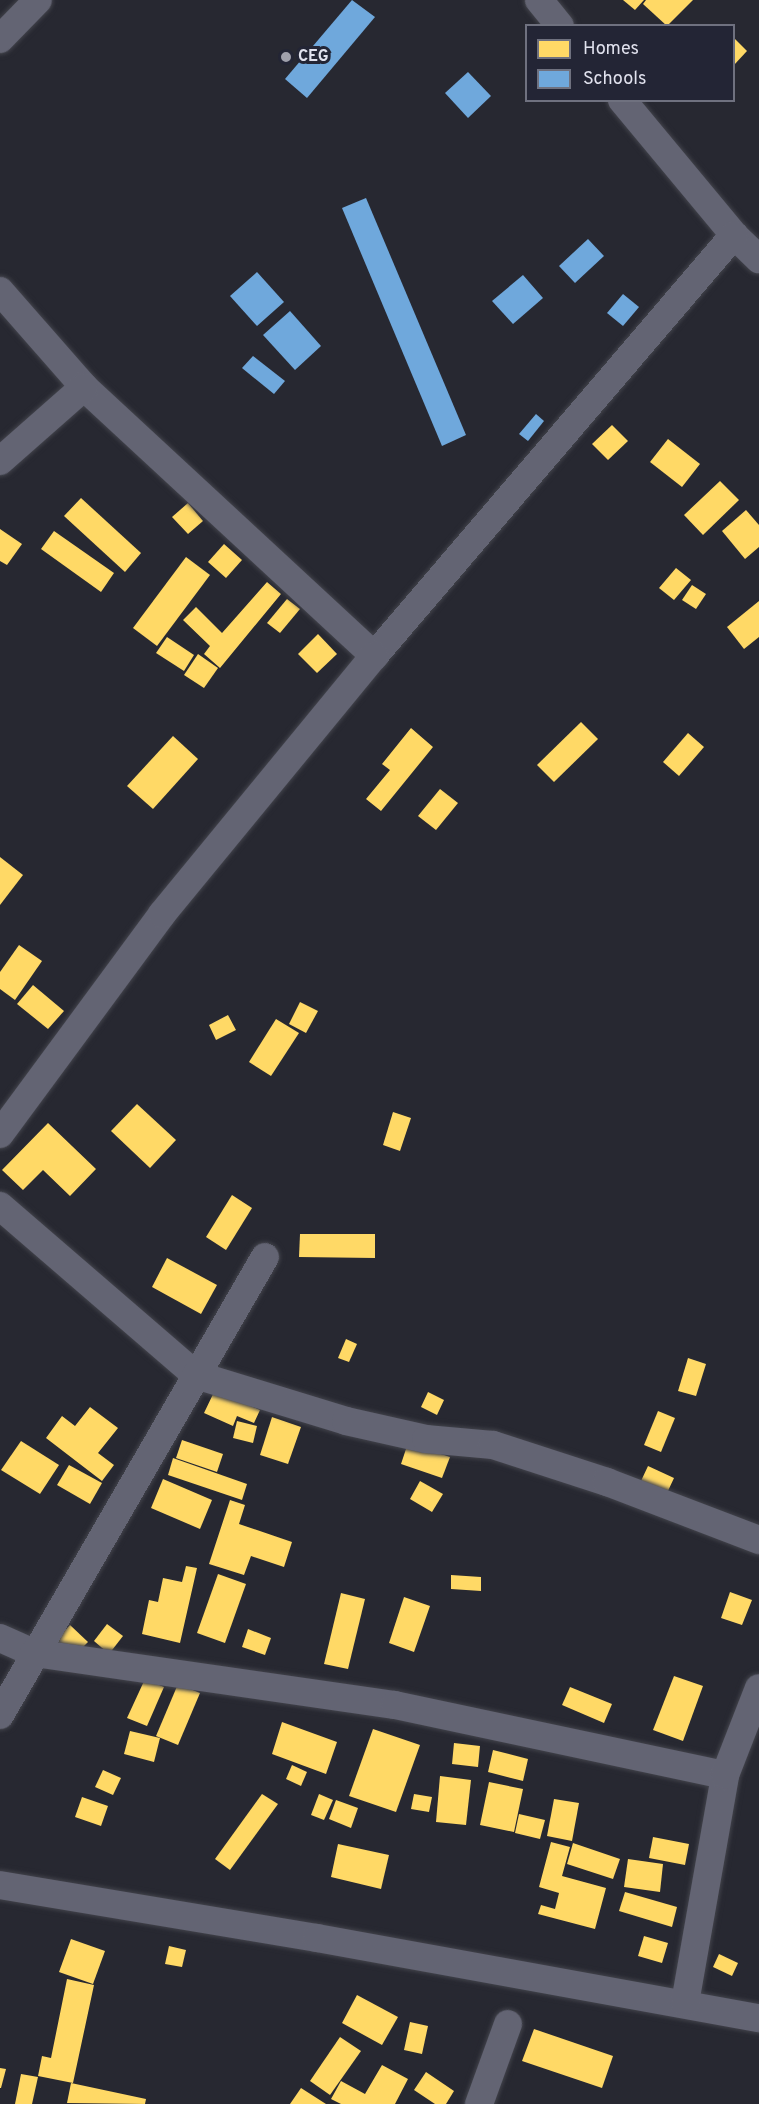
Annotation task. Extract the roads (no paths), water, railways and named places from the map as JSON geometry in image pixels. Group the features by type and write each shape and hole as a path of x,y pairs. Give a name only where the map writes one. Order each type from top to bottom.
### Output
{"street":[{"path":"0,39 38,0"},
{"path":"539,0 558,24"},
{"path":"624,102 734,235 759,259"},
{"path":"0,1134 162,914 374,656 734,235"},
{"path":"0,291 84,387 374,656"},
{"path":"0,461 84,387"},
{"path":"0,1206 196,1375 346,1421 426,1439 493,1445 524,1454 759,1540"},
{"path":"0,1715 265,1257"},
{"path":"0,1638 34,1653 395,1705 725,1775"},
{"path":"685,2003 725,1775 757,1700"},
{"path":"0,1885 685,2003 759,2018"},
{"path":"479,2104 508,2024"}],"place":[{"name":"CEG","path":"286,57"}]}
